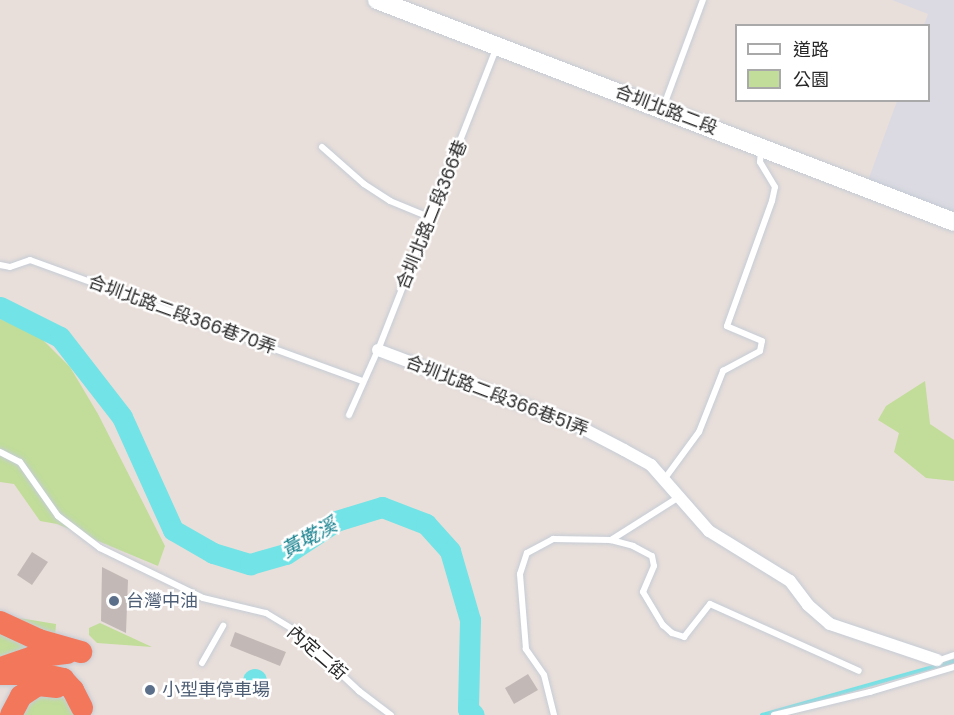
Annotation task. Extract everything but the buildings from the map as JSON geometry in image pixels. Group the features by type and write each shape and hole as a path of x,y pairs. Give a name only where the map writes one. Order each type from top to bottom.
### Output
{"highway":[{"path":"0,622 39,640 81,652 33,657 8,664 0,671"},
{"path":"0,671 40,674 63,679 73,690 82,708 73,697 61,689 46,684 38,685 21,696 11,715"}],"street":[{"name":"合圳北路二段","path":"377,0 663,108 954,222"},
{"name":"合圳北路二段366巷51弄","path":"378,350 576,424 651,465 709,531 790,580 808,604 830,624 939,665"}],"lane":[{"path":"663,108 703,0"},
{"name":"合圳北路二段366巷","path":"348,415 378,350 497,46"},
{"path":"322,147 364,184 390,201 429,217"},
{"path":"663,481 699,432 723,371 760,351 762,341 727,326 774,194 775,187 760,162 761,147"},
{"name":"合圳北路二段366巷70弄","path":"0,265 10,267 30,260 363,381"},
{"name":"內定二街","path":"0,452 20,462 58,516 100,548 203,598 266,613 293,629 359,691 392,715"},
{"path":"610,540 679,496"},
{"path":"554,715 544,675 526,649 520,574 527,554 553,539 610,540 633,546 652,556 654,566 643,592 663,625 672,633 684,637 710,604 859,671"},
{"path":"202,663 223,626"},
{"path":"774,715 870,692 939,665 954,655"},
{"path":"939,665 954,667"}],"shaded area":[{"path":"892,0 954,0 954,218 866,186 897,102 930,102 930,24 924,24 928,14"}],"green space":[{"path":"0,319 40,337 70,367 98,414 165,546 158,566 57,524 40,521 14,484 0,482"},
{"path":"925,381 930,424 954,440 954,481 926,478 894,452 899,433 878,420 886,406"},
{"path":"13,617 56,624 55,636"},
{"path":"100,623 152,647 97,643 89,635 89,628"},
{"path":"0,632 36,648 6,658 0,656"},
{"path":"53,693 65,699 73,710 73,715 19,715 29,696"}],"water":[{"path":"255,669 264,672 267,681 264,690 255,693 246,690 243,681 246,672"}],"waterway":[{"name":"黃墘溪","path":"0,307 60,337 122,417 173,530 213,553 250,564 286,554 336,521 382,507 426,524 450,551 470,620 468,709 474,715"},
{"path":"762,715 954,661"}],"place":[{"name":"台灣中油","path":"114,601"},
{"name":"小型車停車場","path":"150,690"}]}
